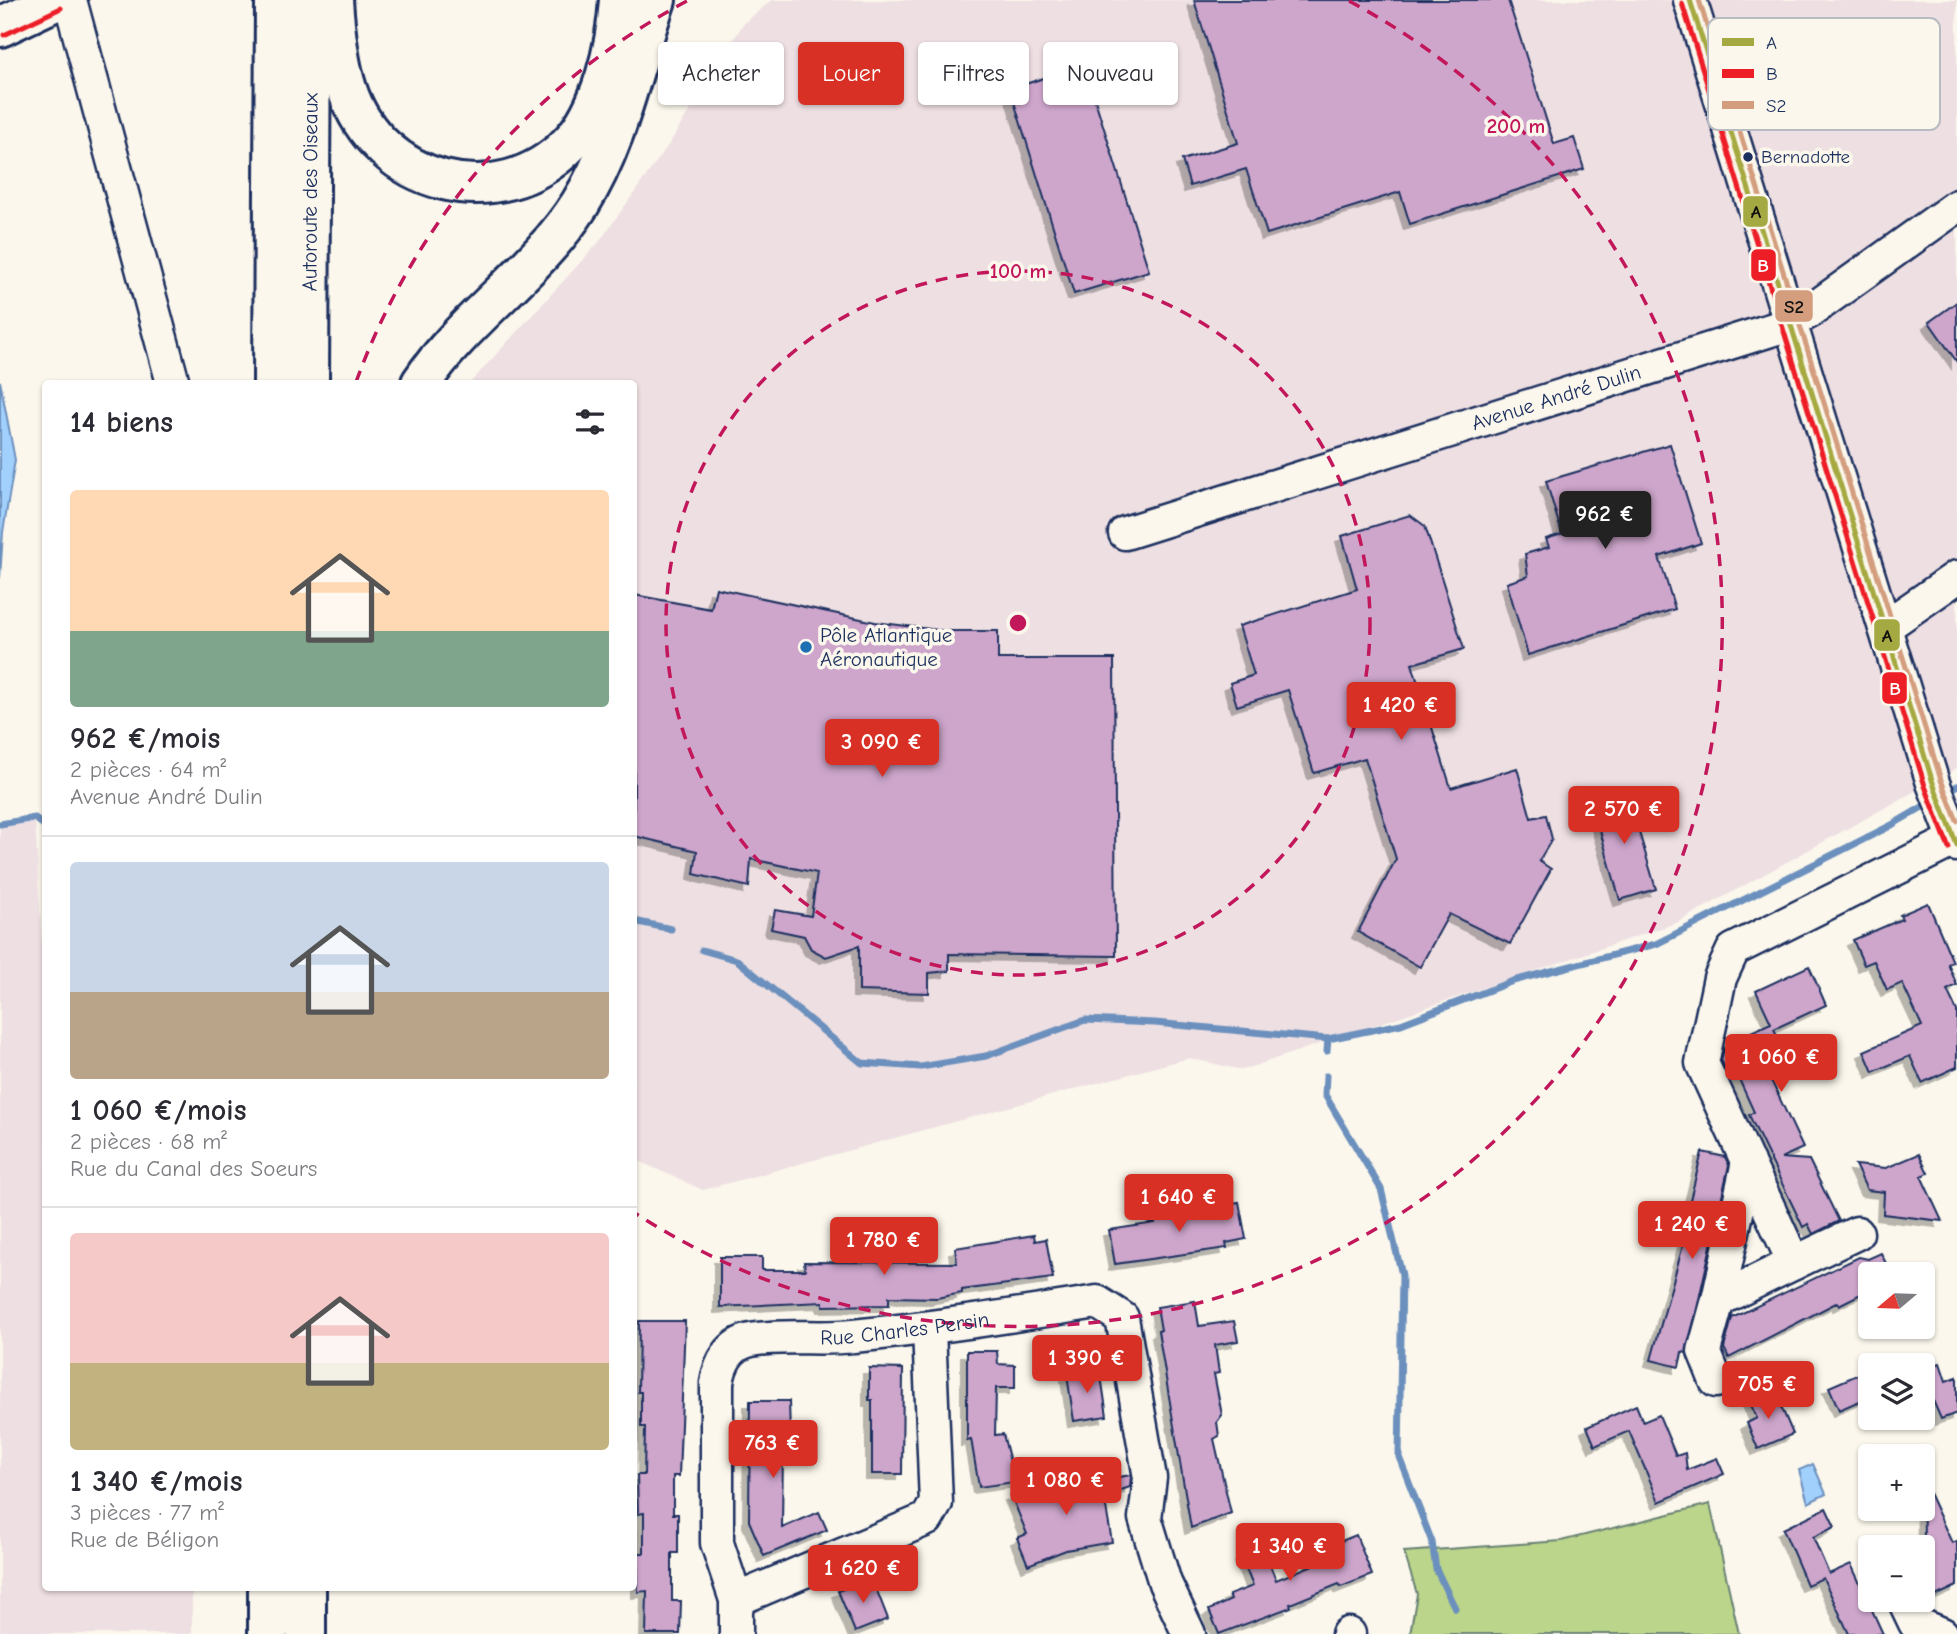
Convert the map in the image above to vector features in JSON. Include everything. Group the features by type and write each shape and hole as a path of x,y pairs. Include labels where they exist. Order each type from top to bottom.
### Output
{"main road":[{"path":"0,4 10,0"},
{"path":"0,27 57,0"},
{"path":"267,0 274,114"},
{"name":"Autoroute des Oiseaux","path":"273,380 275,0"},
{"name":"Autoroute des Oiseaux","path":"309,380 311,0"},
{"path":"333,0 348,90 378,142 393,156 425,176 467,186 488,185 532,171 552,160 570,143 592,107 604,75 619,0"},
{"path":"424,380 549,243 579,206 599,170 615,130 656,0"},
{"path":"268,1591 268,1634"},
{"path":"306,1591 306,1634"}],"street":[{"path":"71,0 172,380"},
{"path":"1690,0 1708,58"},
{"path":"1730,130 1933,783 1952,834 1733,950 1720,978 1702,1063 1794,1263"},
{"name":"Avenue André Dulin","path":"1125,533 1790,322 1957,206"},
{"path":"1885,627 1957,578"},
{"path":"1716,1381 1704,1351 1748,1162"},
{"path":"1718,1300 1857,1233"},
{"name":"Rue Charles Persin","path":"736,1634 736,1600 716,1543 719,1365 735,1348 750,1340 842,1337 929,1329 1097,1302 1122,1318 1150,1478 1145,1518 1165,1583 1189,1634"},
{"path":"736,1600 927,1520 936,1503 929,1329"},
{"path":"1910,1612 1915,1623 1942,1634"}],"shaded area":[{"path":"772,0 1957,0 1957,768 1676,923 1242,1070 1189,1058 703,1190 637,1160 637,380 473,380 599,242 669,144 693,105 784,105 784,42 732,42 743,24"},
{"path":"35,818 42,947 42,1591 192,1591 192,1634 0,1634 0,824"}],"green space":[{"path":"1710,1504 1739,1634 1410,1634 1417,1594 1404,1552 1561,1541"}],"water":[{"path":"0,381 15,460 3,532 0,578"},
{"path":"1813,1464 1826,1494 1808,1503 1799,1470"}],"building":[{"path":"1194,0 1508,0 1554,144 1574,138 1584,169 1410,224 1400,192 1267,234 1246,169 1190,186 1182,160 1238,143"},
{"path":"1043,78 1043,105 1097,105 1149,271 1074,294 1015,105 1029,105 1029,83"},
{"path":"1957,302 1957,362 1929,322"},
{"path":"1670,444 1701,543 1659,557 1675,609 1528,655 1507,583 1528,576 1525,554 1549,547 1546,539 1562,534 1546,481"},
{"path":"1410,515 1425,526 1464,649 1412,664 1451,788 1517,768 1531,818 1546,815 1552,839 1539,861 1551,869 1510,944 1449,914 1420,967 1358,932 1396,859 1365,758 1314,773 1288,690 1237,706 1230,683 1254,675 1239,626 1357,589 1342,536"},
{"path":"716,588 875,622 946,631 998,631 998,659 1114,659 1116,956 949,954 949,971 929,973 929,993 859,991 859,946 826,957 811,949 804,936 771,929 775,910 811,916 817,873 751,859 749,887 694,874 697,851 637,837 637,596 711,609"},
{"path":"1627,792 1656,889 1620,900 1592,803"},
{"path":"1928,903 1953,962 1948,964 1957,985 1947,990 1957,1011 1957,1067 1922,1083 1910,1056 1873,1072 1864,1051 1922,1026 1902,983 1887,990 1874,961 1864,965 1853,940 1902,919 1900,915"},
{"path":"1809,966 1826,1005 1774,1029 1786,1054 1764,1065 1803,1148 1781,1158 1809,1160 1839,1221 1813,1234 1808,1224 1803,1227 1759,1136 1749,1115 1754,1112 1738,1077 1731,1080 1721,1060 1724,1050 1731,1046 1729,1042 1771,1023 1756,991"},
{"path":"1702,1152 1725,1157 1729,1165 1687,1353 1682,1352 1679,1367 1651,1360 1692,1213 1687,1212"},
{"path":"1919,1154 1928,1173 1921,1176 1942,1221 1883,1214 1884,1192 1867,1190 1855,1165 1886,1168"},
{"path":"1239,1202 1246,1239 1226,1243 1227,1248 1115,1264 1109,1230 1155,1223 1153,1216"},
{"path":"1034,1235 1035,1241 1046,1239 1053,1278 962,1290 962,1293 937,1298 889,1297 889,1305 823,1306 823,1302 720,1307 720,1257 762,1257 762,1270 805,1270 804,1262 957,1263 955,1248"},
{"path":"1881,1253 1885,1262 1858,1262 1858,1296 1839,1305 1838,1302 1729,1358 1724,1348 1732,1318 1859,1257 1868,1259"},
{"path":"1195,1301 1199,1326 1234,1321 1238,1341 1215,1345 1219,1373 1214,1374 1222,1415 1217,1422 1219,1436 1214,1439 1231,1513 1191,1528 1158,1331 1161,1330 1157,1307"},
{"path":"639,1321 685,1321 679,1476 673,1476 673,1514 678,1514 678,1553 672,1553 672,1601 681,1601 680,1634 646,1634 647,1591 638,1592 637,1553 644,1553 644,1513 638,1514 637,1475 644,1475 645,1427 641,1427 641,1392 638,1392"},
{"path":"967,1351 997,1351 998,1364 1015,1365 1015,1388 996,1388 995,1435 1003,1434 1015,1482 979,1487 971,1439 967,1440"},
{"path":"1940,1363 1946,1381 1957,1377 1957,1413 1941,1419 1935,1405 1935,1365"},
{"path":"869,1368 903,1369 902,1474 872,1474"},
{"path":"1100,1369 1107,1416 1074,1421 1067,1375"},
{"path":"1858,1375 1858,1402 1839,1410 1829,1387"},
{"path":"1774,1390 1793,1434 1758,1449 1747,1423 1757,1418 1749,1401"},
{"path":"750,1401 789,1401 790,1433 785,1434 783,1451 782,1528 819,1512 827,1530 764,1556 749,1521"},
{"path":"1636,1405 1643,1422 1659,1415 1676,1456 1685,1453 1687,1470 1717,1458 1724,1474 1659,1502 1629,1431 1595,1446 1587,1427"},
{"path":"1131,1475 1130,1487 1104,1496 1112,1542 1066,1550 1028,1565 1017,1538 1027,1534 1011,1495"},
{"path":"1935,1506 1952,1543 1957,1541 1957,1586 1935,1596 1935,1535 1924,1535 1924,1521 1935,1521"},
{"path":"1826,1508 1835,1527 1813,1537 1829,1574 1851,1564 1858,1579 1858,1612 1873,1612 1883,1634 1849,1634 1823,1578 1807,1585 1783,1529"},
{"path":"1356,1535 1372,1575 1341,1587 1339,1584 1290,1604 1291,1607 1219,1634 1209,1610 1231,1600 1229,1595 1253,1586 1241,1557 1263,1548 1276,1580 1313,1565 1309,1554"},
{"path":"872,1578 888,1619 855,1632 838,1591"}],"waterway":[{"path":"1944,794 1957,786"},
{"path":"1327,1051 1328,1039 1401,1024 1513,981 1656,944 1890,826 1931,802"},
{"path":"0,824 35,818 42,824"},
{"path":"637,922 671,929"},
{"path":"702,950 737,960 862,1063 921,1067 986,1056 1085,1020 1155,1023 1328,1039"},
{"path":"1326,1076 1325,1095 1381,1189 1402,1275 1399,1457 1432,1542 1436,1569 1455,1608"}],"transit line":[{"name":"A","path":"1690,0 1708,58"},
{"name":"S2","path":"1699,0 1708,29"},
{"name":"B","path":"1682,3 1708,87"},
{"name":"B","path":"4,35 61,8"},
{"name":"B","path":"1721,130 1925,786 1949,848"},
{"name":"A","path":"1730,130 1933,783 1957,845"},
{"name":"S2","path":"1739,130 1941,780 1957,821"}],"place":[{"name":"Bernadotte","path":"1748,157"},
{"name":"Pôle Atlantique Aéronautique","path":"806,647"}]}
